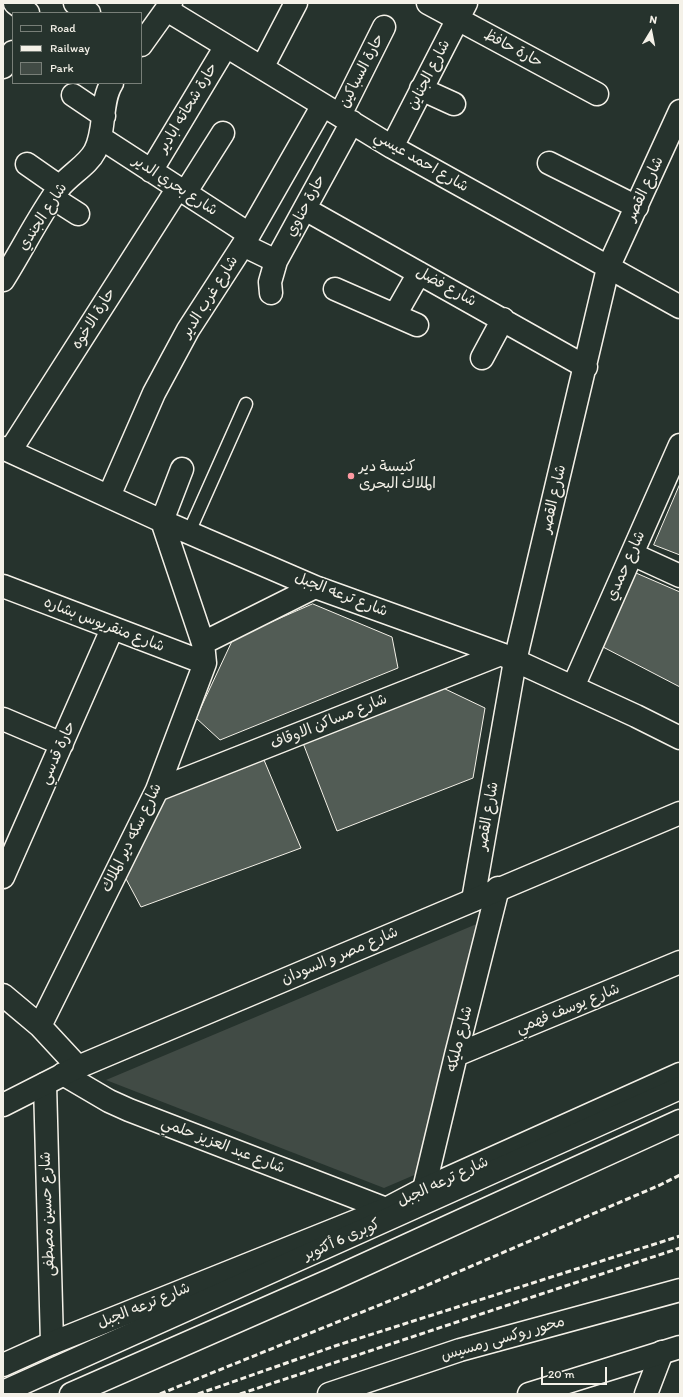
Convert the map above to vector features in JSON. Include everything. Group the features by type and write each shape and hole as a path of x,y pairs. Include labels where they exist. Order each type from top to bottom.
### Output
{"main road":[{"path":"15,3 27,12"},
{"path":"75,3 88,12"},
{"path":"262,68 296,3"},
{"name":"حارة حافظ","path":"428,3 462,11 597,94"},
{"path":"142,45 169,6"},
{"name":"شارع احمد عيسي","path":"169,6 226,46 392,147 608,268 680,306"},
{"name":"شارع الجناين","path":"392,147 462,11"},
{"name":"حارة السباكين","path":"338,114 384,27"},
{"name":"حارة شحاته ابادير","path":"151,171 226,46"},
{"path":"3,67 12,54"},
{"name":"شارع الجندي","path":"3,280 56,193 76,170 88,162 95,152 101,138 110,84"},
{"path":"422,89 454,104"},
{"path":"73,95 104,116"},
{"name":"شارع القصر","path":"473,900 508,658 586,367 608,268 680,111"},
{"name":"حارة حناوي","path":"271,293 270,282 276,262 305,209 338,114"},
{"name":"شارع غرب الدير","path":"109,496 154,393 188,330 246,239 338,114"},
{"name":"حارة الاخوه","path":"7,449 181,190 223,133"},
{"name":"شارع بحري الدير","path":"101,138 181,190 276,262"},
{"path":"550,163 637,207"},
{"path":"27,164 78,214"},
{"name":"شارع فضل","path":"305,209 586,367"},
{"path":"396,316 419,273"},
{"path":"335,289 417,325"},
{"path":"482,358 503,319"},
{"name":"شارع حمدي","path":"573,687 680,445"},
{"name":"شارع ترعه الجبل","path":"7,449 162,521 315,587 508,658 680,738"},
{"path":"182,469 162,521 204,653 315,587"},
{"path":"632,554 680,576"},
{"name":"شارع منقريوس بشاره","path":"3,586 112,629 204,653"},
{"name":"حارة قدسي","path":"3,876 112,629"},
{"name":"شارع سكه دير الملاك","path":"40,1026 157,790 204,653"},
{"name":"شارع مساكن الاوقاف","path":"157,790 508,658"},
{"path":"3,719 62,744"},
{"name":"شارع مصر و السودان","path":"3,1105 71,1070 473,900 498,888 680,813"},
{"name":"شارع مليكه","path":"424,1190 498,888"},
{"name":"شارع يوسف فهمي","path":"456,1055 680,962"},
{"name":"شارع عبد العزيز حلمي","path":"3,995 40,1026 71,1070 110,1101 129,1110 386,1209"},
{"name":"شارع ترعه الجبل","path":"3,1365 52,1343 386,1209 424,1190 680,1074"},
{"name":"شارع حسين مصطفى","path":"45,1084 52,1343"},
{"name":"كوبرى 6 أكتوبر","path":"3,1392 680,1088"},
{"name":"كوبرى 6 أكتوبر","path":"71,1394 318,1286 680,1121"},
{"name":"محور روكسى رمسيس","path":"329,1394 460,1350 680,1290"},
{"path":"529,1394 671,1350"},
{"path":"646,1394 671,1350"}],"lane":[{"path":"189,532 246,404"}],"green space":[{"path":"479,923 419,1173 384,1188 106,1080"}],"building":[{"path":"680,484 680,555 654,545"},
{"path":"636,573 680,592 680,687 603,647"},
{"path":"313,604 392,637 398,668 220,740 196,718 233,639"},
{"path":"441,687 485,708 473,778 337,831 303,743"},
{"path":"264,760 301,848 141,907 125,877 160,800"}],"railway":[{"path":"160,1394 409,1293 680,1175"},
{"path":"198,1394 335,1346 680,1236"},
{"path":"240,1394 680,1248"}],"place":[{"name":"كنيسة دير الملاك البحرى","path":"351,476"}]}
